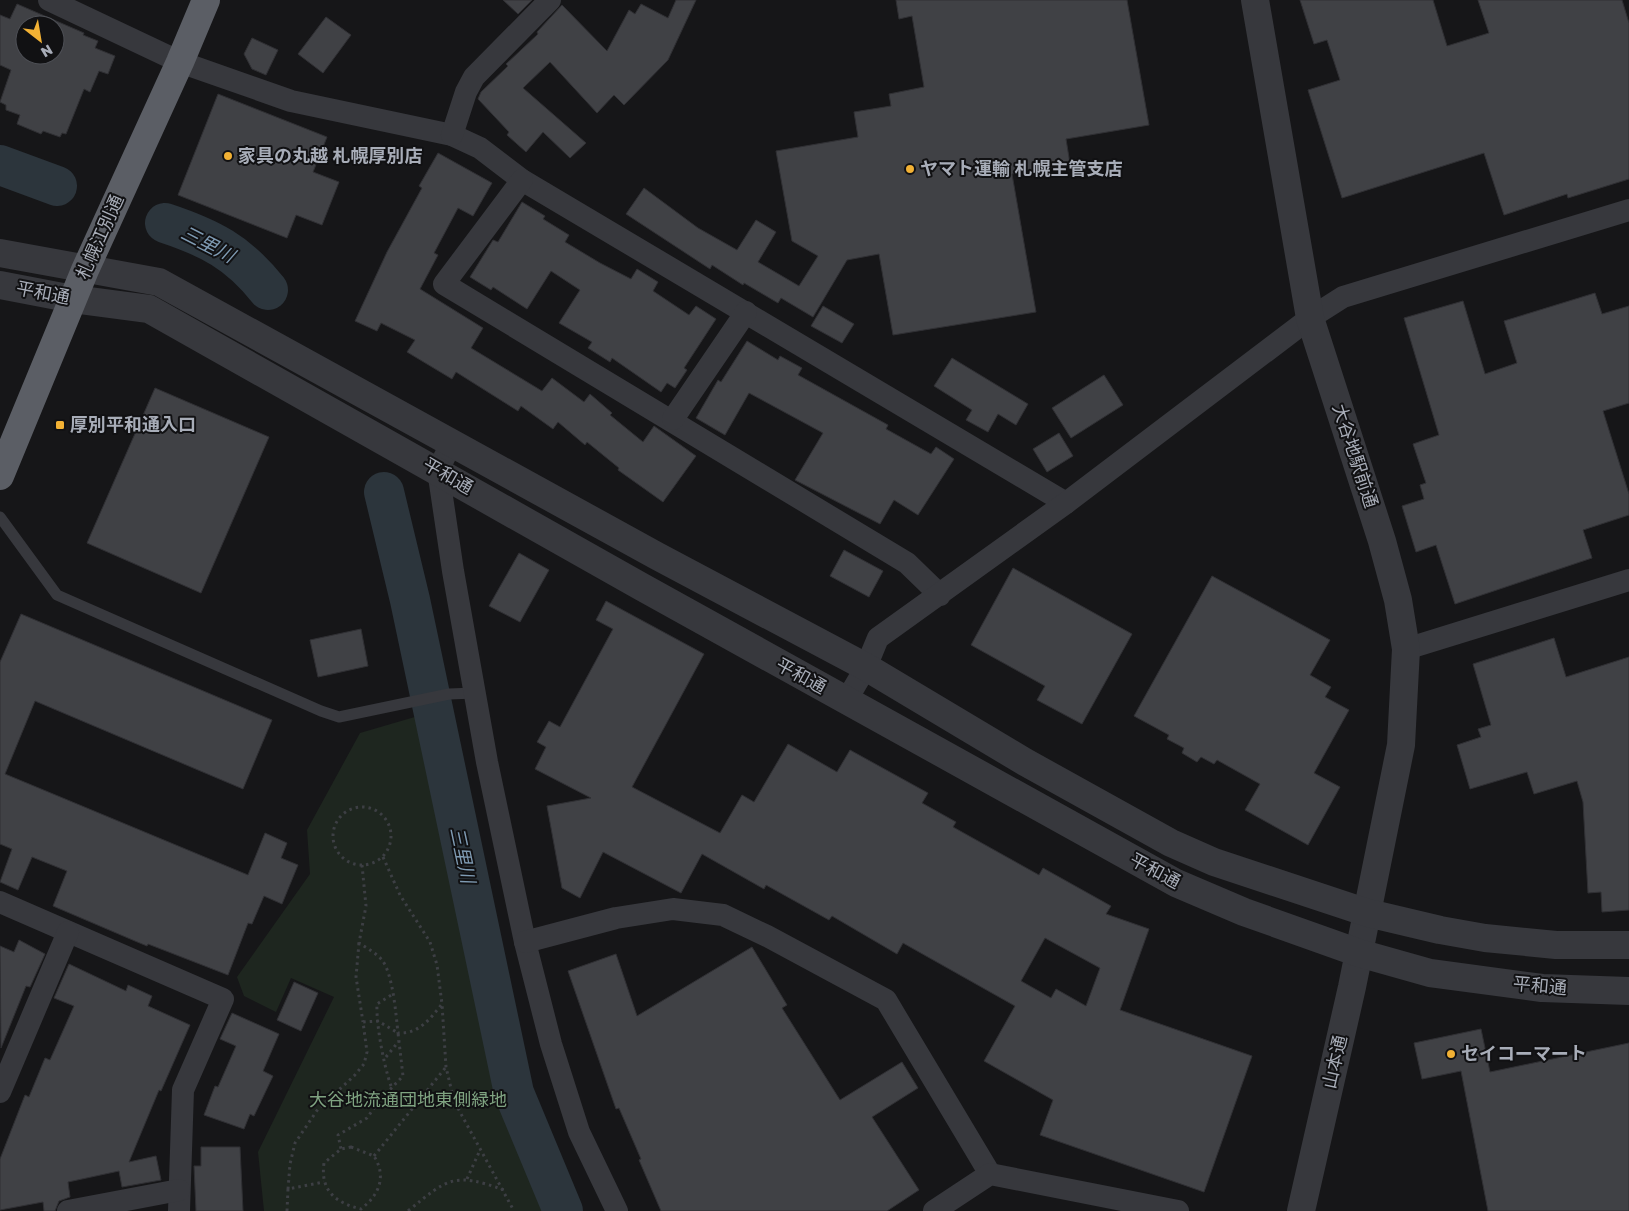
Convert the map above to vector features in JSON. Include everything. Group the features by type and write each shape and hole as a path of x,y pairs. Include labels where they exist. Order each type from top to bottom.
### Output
{"highway":[{"name":"札幌江別通","path":"0,476 72,299 180,62 206,0"}],"street":[{"path":"48,0 180,62 291,101 452,135 480,148 522,180 1066,504"},
{"path":"452,135 466,92 474,77 550,0"},
{"name":"大谷地駅前通","path":"1255,0 1310,318 1382,541 1398,600 1406,649 1401,745 1368,913"},
{"path":"522,180 444,284 907,562 940,595"},
{"path":"846,701 866,667 878,638 1066,504 1310,318 1343,297 1629,210"},
{"name":"平和通","path":"0,252 85,270 159,282 657,556 866,667 1025,762 1171,843 1214,862 1368,913 1485,938 1556,945 1629,944"},
{"name":"平和通","path":"0,285 72,299 148,308 846,701 1176,883 1244,912 1359,953 1430,973 1542,988 1629,991"},
{"path":"673,420 746,312"},
{"path":"452,442 438,470 452,571 474,693 524,942 551,1044 580,1132 617,1211"},
{"path":"1406,649 1629,580"},
{"path":"0,902 223,999 182,1090 179,1201 68,1211"},
{"path":"524,942 616,918 673,909 723,915 767,936 886,1000 990,1174"},
{"name":"山本通","path":"1301,1211 1368,913"},
{"path":"0,1092 68,932"},
{"path":"934,1211 990,1174 1178,1211"}],"lane":[{"path":"0,517 57,595 339,717 449,694 474,693"}],"path":[{"path":"368,807 384,816 391,832 388,849 383,857 370,864 362,865 345,860 334,846 333,829 337,820 350,809 368,807"},
{"path":"383,857 400,895 430,942 437,965 442,1004 446,1067 454,1101 514,1211"},
{"path":"287,1211 290,1164 296,1143 318,1110 364,1064 368,1052 356,977 366,906 362,865"},
{"path":"341,1149 338,1134 367,1118 391,1086 403,1076 393,994 386,966 377,955 360,943"},
{"path":"391,1086 385,1068 377,1004 393,994"},
{"path":"363,1022 378,1021 398,1034 408,1034 423,1026 442,1004"},
{"path":"385,1058 399,1041"},
{"path":"374,1156 446,1067"},
{"path":"361,1209 378,1193 382,1175 379,1164 374,1156 358,1148 341,1149 324,1163 324,1182 332,1197 365,1211"},
{"path":"468,1179 480,1149"},
{"path":"408,1211 454,1180 468,1179 504,1190"},
{"path":"288,1189 324,1182"}],"green space":[{"name":"大谷地流通団地東側緑地","path":"425,714 546,1194 554,1211 264,1211 258,1152 334,997 291,978 276,1012 244,996 237,977 310,874 307,830 360,733"}],"building":[{"path":"503,0 532,0 518,14"},
{"path":"676,0 696,0 668,60 624,105 614,95 597,113 550,62 523,88 586,143 570,158 543,132 526,152 507,135 509,132 478,99 481,92 508,66 506,64 538,34 537,32 562,5 607,51 629,10 635,14 641,4 668,18"},
{"name":"ヤマト運輸 札幌主管支店","path":"896,0 1127,0 1149,125 1066,139 1070,164 1012,174 1036,312 893,335 879,254 847,260 813,317 781,298 778,303 744,283 743,285 712,265 710,269 626,214 644,188 698,228 737,250 756,220 776,232 758,262 799,286 818,256 792,241 776,151 858,137 854,112 891,106 889,94 924,87 912,16 899,19"},
{"path":"1300,0 1433,0 1447,46 1489,33 1478,0 1622,0 1629,23 1629,179 1568,198 1567,194 1504,215 1484,153 1342,198 1308,90 1340,80 1327,40 1314,44"},
{"path":"17,4 42,15 15,15 15,65 65,65 65,25 98,41 95,48 115,56 108,74 99,71 90,92 84,89 66,134 62,133 60,137 43,131 41,134 17,124 20,115 6,110 6,105 0,102 11,70 0,65 0,15 10,19"},
{"path":"326,17 351,35 323,73 298,54"},
{"path":"252,38 278,50 266,75 252,69 244,54"},
{"path":"218,94 327,137 313,172 339,182 322,225 296,215 287,238 178,195"},
{"path":"438,153 492,183 473,216 458,208 434,253 438,255 420,289 483,328 471,348 542,391 552,378 584,402 590,394 612,413 610,415 643,442 654,426 696,456 663,502 618,470 619,468 587,442 585,445 558,422 553,429 521,406 518,411 456,372 452,379 407,352 415,340 381,323 377,331 355,321 387,252 422,188 419,186"},
{"path":"522,202 545,216 543,219 569,235 565,242 631,279 637,269 658,282 653,291 689,315 696,306 716,319 684,368 687,370 675,388 667,383 661,392 612,358 610,362 588,348 592,342 559,323 580,290 551,271 527,309 493,287 491,290 470,277 493,240 498,242"},
{"path":"1595,293 1602,314 1629,306 1629,403 1603,411 1629,494 1629,515 1583,530 1592,558 1455,604 1436,545 1416,552 1402,506 1424,499 1420,485 1426,483 1413,444 1439,435 1404,318 1463,301 1485,374 1517,363 1504,321"},
{"path":"823,306 854,324 842,343 811,326"},
{"path":"747,341 778,360 780,356 802,368 798,375 888,425 886,429 931,454 936,447 954,459 918,515 894,500 880,524 795,480 823,433 749,393 725,435 696,418 718,380 721,382"},
{"path":"952,358 1028,404 1016,425 998,414 988,432 966,420 972,410 934,386"},
{"path":"1104,375 1123,405 1071,438 1052,408"},
{"path":"155,388 269,437 201,593 87,543"},
{"path":"1059,433 1073,456 1047,472 1033,449"},
{"path":"844,550 883,571 869,597 830,576"},
{"path":"519,553 549,570 520,622 489,606"},
{"path":"1013,568 1132,634 1082,724 1037,700 1045,686 971,645"},
{"path":"1212,576 1330,640 1310,675 1331,687 1325,697 1349,710 1314,773 1340,787 1308,845 1245,810 1260,784 1217,760 1214,764 1201,757 1197,762 1182,753 1184,748 1167,739 1169,735 1134,716"},
{"path":"606,601 704,654 632,787 720,833 742,795 754,802 788,744 837,772 850,750 928,793 922,803 956,822 953,827 1039,875 1043,868 1111,906 1106,914 1149,929 1120,1010 1252,1056 1204,1192 1040,1135 1053,1100 984,1061 1015,1006 903,943 897,954 832,916 829,920 766,885 764,889 702,854 681,893 603,852 580,898 562,888 547,806 591,798 535,769 546,747 537,742 549,721 560,727 613,629 596,620","holes":["1045,938 1100,968 1086,1006 1056,989 1051,998 1021,981"]},
{"path":"21,614 272,720 243,789 35,701 5,774 248,875 265,833 287,843 281,858 298,865 282,904 264,896 252,924 248,923 228,975 148,944 147,946 53,906 67,871 32,857 18,890 0,882 12,849 0,844 0,662"},
{"path":"361,629 368,666 318,677 310,640"},
{"path":"1554,638 1566,677 1629,657 1629,910 1602,912 1601,892 1588,893 1583,802 1577,781 1534,794 1527,772 1470,789 1457,745 1481,737 1478,729 1491,725 1473,664"},
{"path":"19,940 45,954 30,987 26,986 1,1048 0,946 14,952"},
{"path":"752,947 787,1005 782,1008 840,1100 902,1062 918,1088 872,1117 919,1190 887,1211 661,1211 619,1108 616,1109 568,971 616,954 637,1016"},
{"path":"69,964 126,991 128,985 152,996 148,1006 190,1025 161,1091 159,1090 129,1162 156,1156 161,1180 122,1187 119,1171 68,1182 70,1197 59,1201 55,1211 44,1211 43,1202 0,1210 0,1159 25,1095 29,1097 45,1058 50,1060 74,1006 54,998"},
{"path":"294,982 318,993 301,1031 277,1020"},
{"path":"232,1013 279,1034 263,1071 273,1076 254,1116 250,1114 244,1129 204,1115 215,1086 218,1087 236,1046 220,1039"},
{"path":"1481,1029 1490,1072 1629,1043 1629,1211 1488,1211 1461,1071 1422,1079 1414,1043"},
{"path":"201,1147 240,1147 243,1211 196,1211 194,1166 201,1166"}],"waterway":[{"name":"三里川","path":"0,165 57,186"},
{"name":"三里川","path":"165,223 196,234 222,248 246,266 268,290"},
{"name":"三里川","path":"384,492 410,600 514,1093 563,1211"}],"place":[{"name":"家具の丸越 札幌厚別店","path":"228,156"},
{"name":"ヤマト運輸 札幌主管支店","path":"910,169"},
{"name":"厚別平和通入口","path":"60,425"},
{"name":"セイコーマート","path":"1451,1054"}]}
